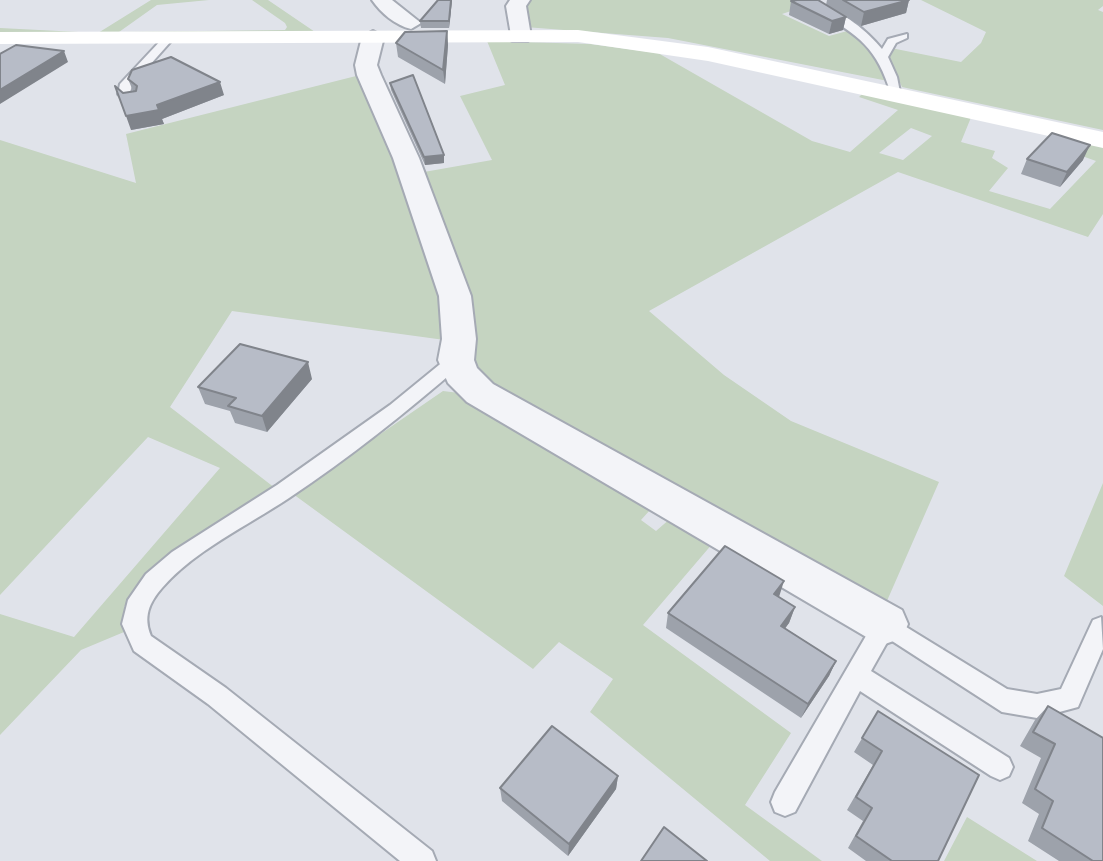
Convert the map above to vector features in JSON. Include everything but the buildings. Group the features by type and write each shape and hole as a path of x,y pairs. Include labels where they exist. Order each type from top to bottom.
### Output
{"main road":[{"path":"0,38 373,37 411,30 578,36 643,43 897,93 1103,140"}],"street":[{"path":"382,0 411,30"},
{"path":"408,0 406,8 411,30"},
{"path":"520,0 516,6 520,36"},
{"path":"373,37 366,65 369,75 406,158 455,296 459,339 457,360 461,374 480,394 886,624"}],"lane":[{"path":"815,6 856,29 884,55"},
{"path":"897,93 884,55 885,48 903,36"},
{"path":"134,102 124,94 126,85 168,39"},
{"path":"422,861 217,696 142,643 134,624 136,607 154,581 180,558 284,491 397,410 457,360"},
{"path":"785,802 886,624 1002,700 1037,706 1069,699 1101,627"},
{"path":"856,676 1000,767"}],"green space":[{"path":"151,0 209,0 157,5 119,32 285,30 285,23 252,0 268,0 318,34 0,33 0,28 98,33"},
{"path":"525,0 793,0 806,6 782,14 829,36 851,30 868,44 888,81 668,38 525,27"},
{"path":"921,0 1103,0 1103,6 1098,10 1103,12 1103,130 902,87 889,59 891,48 961,62 981,43 986,32"},
{"path":"487,41 590,44 658,53 812,141 850,152 898,110 859,97 864,92 972,115 961,142 995,151 992,158 1008,168 989,191 1050,209 1096,161 1057,147 1063,136 1103,146 1103,214 1088,237 898,172 649,311 724,375 791,421 939,482 883,610 599,451 475,373 424,172 492,160 460,96 505,85","holes":["911,128 932,136 903,160 879,153"]},
{"path":"360,75 399,159 452,341 232,311 170,407 275,488 146,576 124,607 124,632 81,650 0,735 0,614 74,637 220,468 148,437 0,595 0,140 136,183 126,134"},
{"path":"443,391 459,393 660,499 641,520 656,531 679,511 719,536 643,625 791,733 745,805 822,861 770,861 590,712 613,679 559,642 533,669 293,494"},
{"path":"1103,483 1103,606 1064,576"},
{"path":"967,817 1037,861 944,861"}]}
